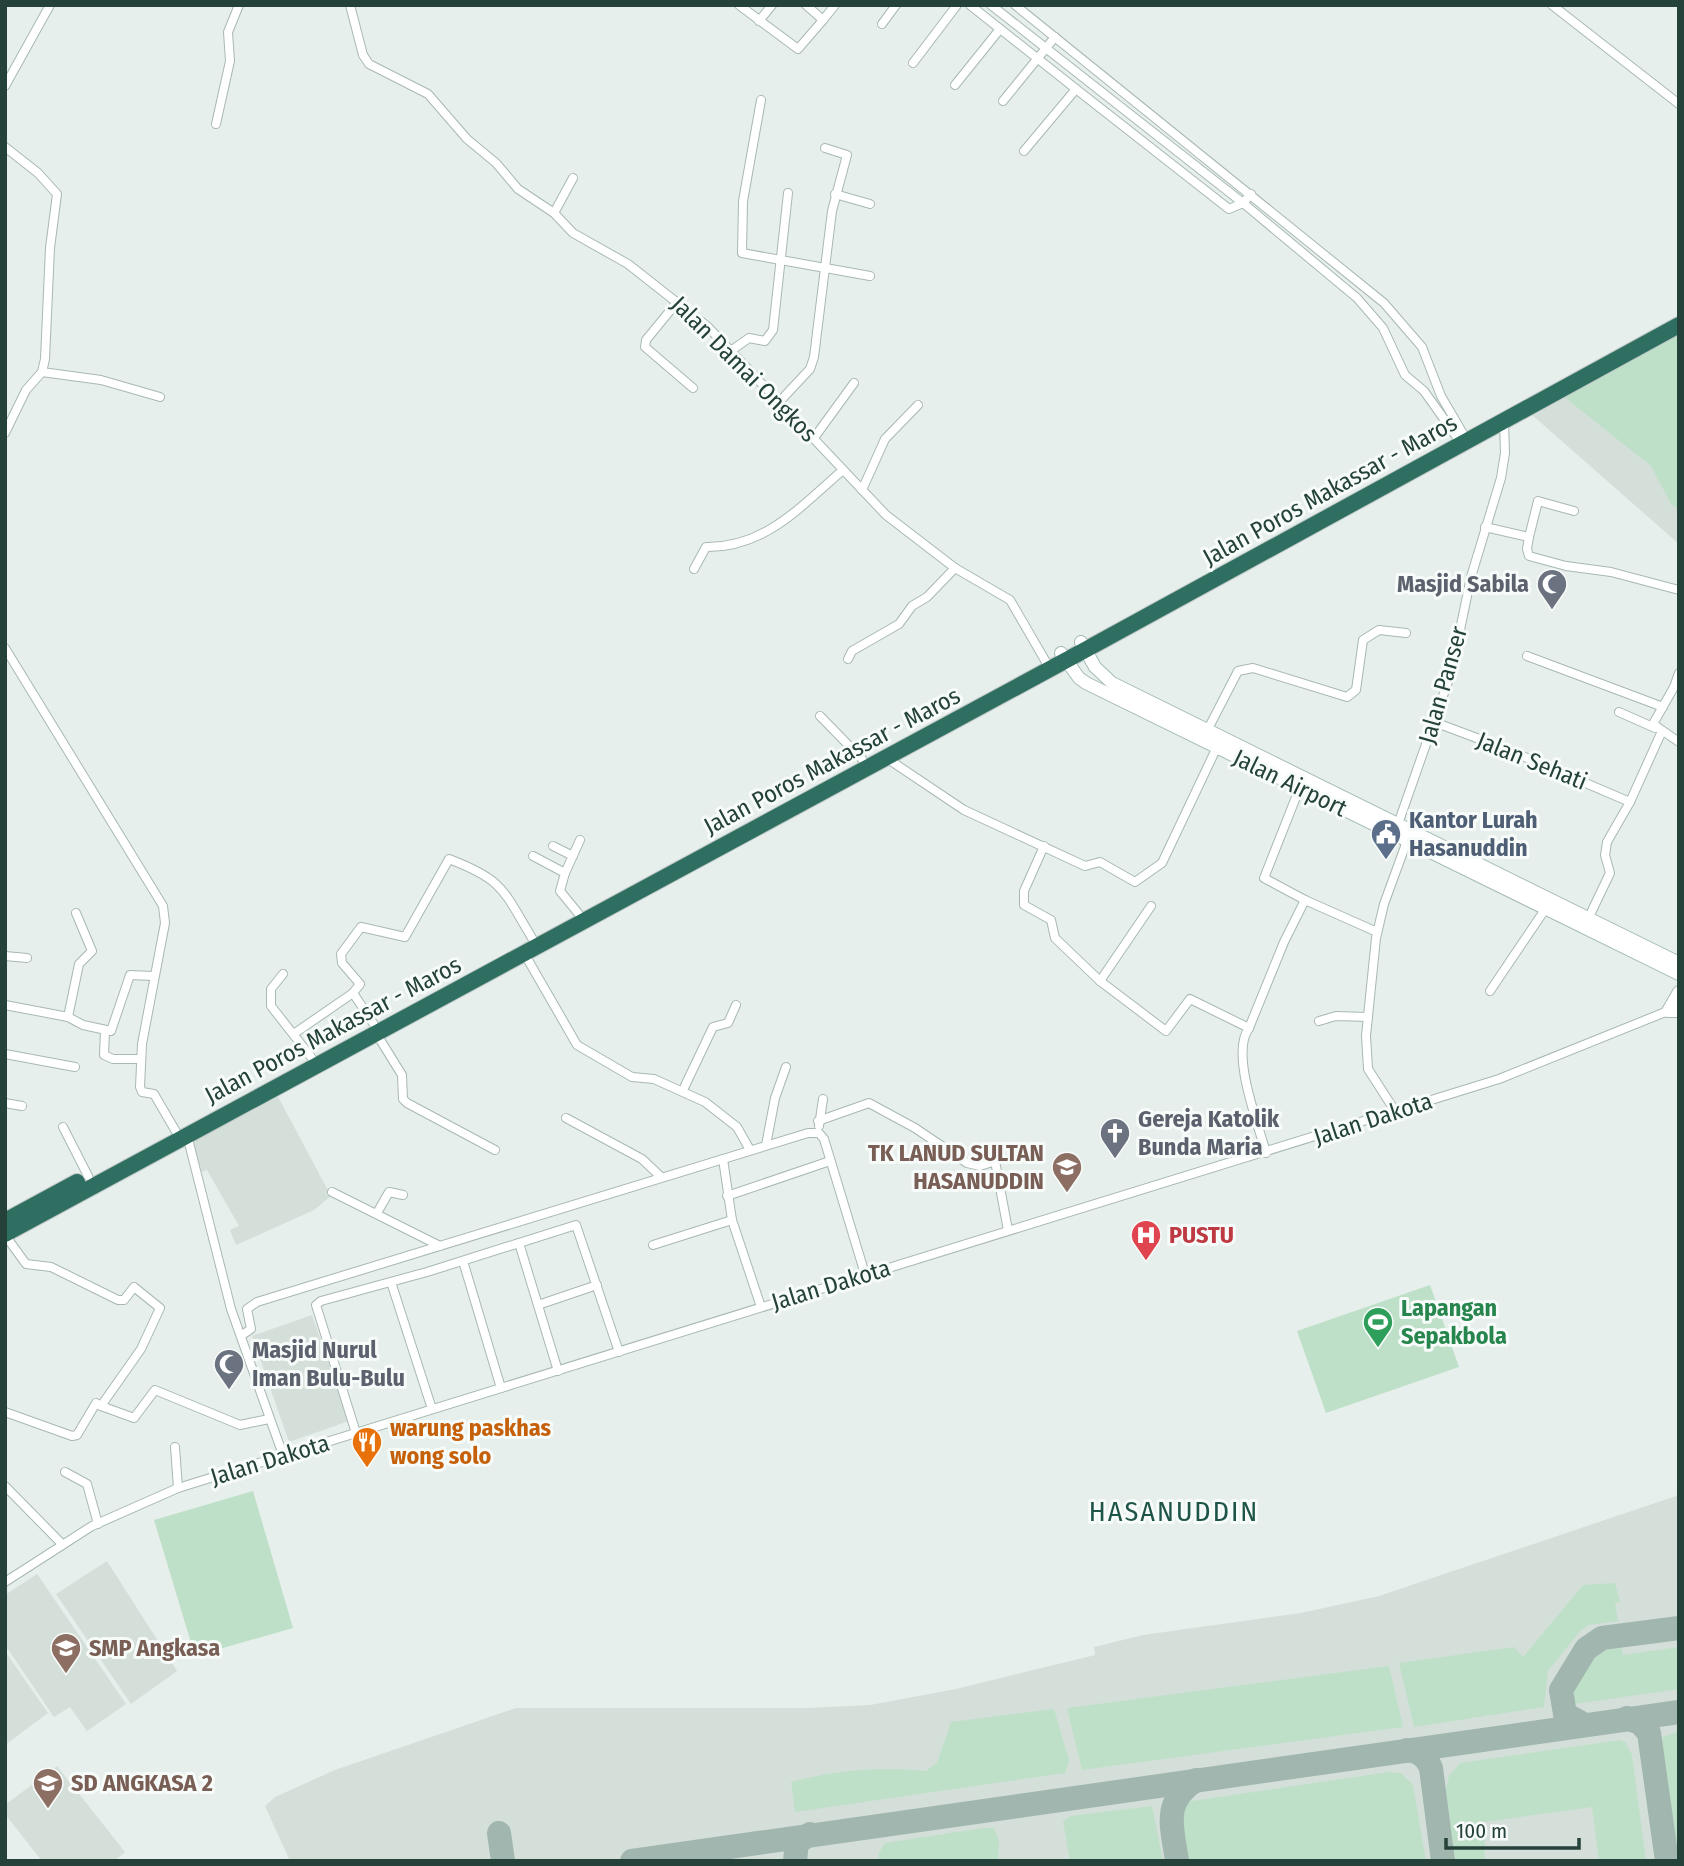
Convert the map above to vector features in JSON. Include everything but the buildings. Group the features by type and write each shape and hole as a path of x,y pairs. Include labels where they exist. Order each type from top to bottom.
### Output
{"highway":[{"name":"Jalan Poros Makassar - Maros","path":"5,1221 181,1132 374,1028 531,938 555,931 885,757 1459,434 1679,314"},
{"name":"Jalan Poros Makassar - Maros","path":"1083,646 1679,325"},
{"name":"Jalan Poros Makassar - Maros","path":"5,1235 311,1057 524,953 578,913 1046,662 1064,657"}],"street":[{"path":"5,86 50,5"},
{"path":"216,124 230,61 228,33 239,5"},
{"name":"Jalan Damai Ongkos","path":"350,5 363,55 369,64 428,94 467,139 496,163 518,189 554,213 573,233 628,264 678,301 732,350 862,490 911,536 954,568 1010,600 1046,662"},
{"path":"739,5 797,49 835,5"},
{"path":"759,21 772,5"},
{"path":"806,5 823,20"},
{"path":"882,24 897,5"},
{"path":"913,63 957,5"},
{"path":"970,5 1229,209 1243,203 1251,194"},
{"path":"991,5 1243,203 1373,314 1383,328 1405,375 1424,391 1459,434"},
{"path":"1015,5 1384,303 1422,347 1459,434"},
{"path":"1552,5 1679,104"},
{"path":"955,85 1000,29"},
{"path":"1003,101 1055,37"},
{"path":"1024,151 1076,89"},
{"path":"761,100 743,201 740,250 746,256 870,276"},
{"path":"1163,141 1173,130"},
{"path":"5,147 38,173 57,194 50,248 49,305 41,372 26,390 5,433"},
{"path":"780,400 811,366 835,194 847,155 825,148"},
{"path":"554,213 573,178"},
{"path":"732,350 749,338 765,341 773,330 788,193"},
{"path":"835,194 870,204"},
{"path":"678,301 646,340 645,347 693,387"},
{"path":"41,372 101,380 160,397"},
{"path":"814,438 854,383"},
{"path":"862,490 886,439 918,405"},
{"name":"Jalan Panser","path":"1398,824 1451,673 1471,577 1504,464 1504,421"},
{"path":"694,569 706,547 737,544 788,521 843,470"},
{"path":"1574,511 1539,500 1527,549 1530,556 1566,566 1637,578 1679,590"},
{"path":"1485,527 1529,537"},
{"path":"848,659 852,651 902,622 912,606 927,597 954,568"},
{"path":"1208,729 1238,671 1253,668 1347,697 1356,690 1363,640 1370,633 1379,630 1406,633"},
{"name":"Jalan Airport","path":"1083,646 1102,674 1142,703 1217,747 1377,820 1398,824 1532,894 1546,908 1679,974"},
{"path":"5,648 163,906 165,923 153,976 140,1059 140,1090 154,1094 181,1132 231,1310 283,1455"},
{"path":"1527,656 1566,668 1663,707"},
{"name":"Jalan Airport","path":"1064,657 1086,682 1208,729 1377,820 1407,841 1589,917 1679,963"},
{"path":"1589,917 1610,873 1605,848 1630,802 1658,729 1654,721 1677,689 1679,673"},
{"path":"1619,712 1658,729 1679,742"},
{"path":"820,716 862,759"},
{"name":"Jalan Sehati","path":"1434,722 1506,749 1630,802"},
{"path":"885,757 964,810 1085,866 1100,862 1125,879 1135,882 1162,863 1217,747"},
{"path":"1300,787 1264,878 1377,933"},
{"path":"578,913 560,891 580,840"},
{"path":"1395,1111 1368,1069 1368,1017 1377,933 1407,841"},
{"path":"553,846 573,856"},
{"path":"1044,846 1024,891 1024,905 1051,920 1055,938 1100,981 1166,1031 1190,999 1229,1015 1250,1028"},
{"path":"533,856 565,873"},
{"path":"295,1033 353,993 360,984 340,959 361,927 405,937 449,859 481,872 504,889 531,938"},
{"path":"1266,1153 1242,1058 1243,1037 1250,1028 1284,942 1305,900"},
{"path":"1100,981 1151,906"},
{"path":"1490,991 1546,908"},
{"path":"68,1017 79,964 92,951 76,913"},
{"path":"524,953 550,996 571,1040 632,1077 654,1079 683,1090 737,1127 750,1150"},
{"path":"5,956 27,958"},
{"path":"283,974 271,989 269,998 273,1011 295,1033 311,1057"},
{"path":"5,1005 68,1017 111,1031 130,975 153,976"},
{"path":"1673,1011 1679,992"},
{"path":"353,993 402,1075 403,1099 495,1150"},
{"path":"683,1090 713,1027 728,1023 736,1005"},
{"name":"Jalan Dakota","path":"5,1582 98,1524 178,1488 1499,1079 1673,1011"},
{"path":"1319,1021 1336,1016 1368,1017"},
{"path":"105,1031 104,1055 113,1059 140,1059"},
{"path":"5,1054 75,1066"},
{"path":"766,1145 775,1098 786,1067"},
{"path":"823,1099 818,1121 819,1133 865,1274"},
{"path":"5,1103 22,1106"},
{"path":"818,1121 869,1103 915,1128 967,1163 980,1166 995,1161 1008,1230"},
{"path":"566,1118 642,1159 660,1176"},
{"path":"63,1128 88,1177"},
{"path":"242,1335 251,1329 247,1309 257,1302 660,1176 766,1145 819,1133"},
{"path":"723,1159 732,1220 761,1307"},
{"path":"727,1196 830,1161"},
{"path":"332,1192 440,1246"},
{"path":"377,1213 389,1192 403,1195"},
{"path":"653,1245 732,1220"},
{"path":"356,1433 316,1305 321,1301 578,1225 619,1352"},
{"path":"5,1235 26,1264 51,1267 118,1300 124,1300 134,1287 159,1306 160,1311 141,1349 101,1406"},
{"path":"519,1243 558,1371"},
{"path":"463,1261 501,1388"},
{"path":"391,1282 432,1409"},
{"path":"538,1305 597,1285"},
{"path":"5,1412 75,1437 96,1404 134,1418 155,1390 240,1425 269,1419"},
{"path":"175,1447 178,1488"},
{"path":"65,1472 87,1484 98,1524"},
{"path":"5,1486 62,1544"}],"shaded area":[{"path":"1679,333 1679,544 1531,414"},
{"path":"276,1093 331,1196 314,1210 236,1245 230,1230 239,1226 207,1170 202,1172 192,1140"},
{"path":"312,1315 349,1421 289,1442 252,1336"},
{"path":"1679,1495 1679,1861 290,1861 265,1806 275,1797 335,1770 516,1708 808,1708 870,1705 956,1689 1095,1655 1094,1647 1143,1635 1301,1613 1379,1596"},
{"path":"107,1561 177,1671 131,1704 56,1594"},
{"name":"SMP Angkasa","path":"37,1574 126,1704 87,1731 70,1707 54,1717 5,1645 5,1595"},
{"path":"5,1651 48,1713 5,1745"},
{"name":"SD ANGKASA 2","path":"57,1766 125,1852 114,1861 42,1861 5,1814 5,1805"}],"green space":[{"path":"1679,333 1679,510 1671,504 1651,466 1563,396"},
{"name":"Lapangan Sepakbola","path":"1430,1285 1459,1367 1326,1413 1297,1331"},
{"path":"253,1491 293,1628 195,1656 154,1520"},
{"path":"1615,1583 1620,1602 1615,1603 1618,1621 1589,1625 1581,1630 1548,1671 1544,1707 1414,1727 1399,1663 1514,1647 1523,1657 1583,1585"},
{"path":"1679,1647 1679,1689 1575,1704 1571,1699 1580,1672 1593,1651 1622,1648 1623,1655"},
{"path":"1389,1666 1403,1727 1082,1770 1067,1708"},
{"path":"1054,1709 1069,1760 1065,1773 795,1812 791,1782 858,1770 926,1771 937,1763 951,1722"},
{"path":"1679,1731 1679,1859 1661,1745 1663,1737"},
{"path":"1620,1740 1626,1743 1632,1755 1646,1861 1599,1861 1592,1807 1484,1822 1485,1861 1455,1861 1446,1790 1449,1776 1460,1763"},
{"path":"1389,1772 1401,1773 1413,1785 1426,1861 1182,1861 1177,1825 1185,1802"},
{"path":"1152,1806 1163,1861 1070,1861 1063,1821 1071,1816"},
{"path":"994,1828 999,1841 998,1861 880,1861 878,1854 885,1843"}],"taxiway":[{"path":"1585,1725 1565,1714 1561,1690 1586,1649 1602,1638 1679,1628"},
{"path":"632,1861 1679,1712"},
{"path":"1627,1718 1640,1723 1649,1733 1667,1861"},
{"path":"1407,1750 1422,1755 1431,1768 1443,1861"},
{"path":"1177,1861 1172,1826 1174,1806 1185,1788 1196,1780"},
{"path":"499,1833 503,1861"},
{"path":"795,1861 797,1843 810,1834"}],"place":[{"name":"Masjid Sabila","path":"1552,611"},
{"name":"Kantor Lurah Hasanuddin","path":"1386,861"},
{"name":"Gereja Katolik Bunda Maria","path":"1115,1160"},
{"name":"TK LANUD SULTAN HASANUDDIN","path":"1067,1194"},
{"name":"PUSTU","path":"1146,1262"},
{"name":"Lapangan Sepakbola","path":"1378,1349"},
{"name":"Masjid Nurul Iman Bulu-Bulu","path":"229,1391"},
{"name":"warung paskhas wong solo","path":"367,1469"},
{"name":"SMP Angkasa","path":"66,1675"},
{"name":"SD ANGKASA 2","path":"48,1810"}],"district":[{"name":"HASANUDDIN","path":"1174,1511"}]}
